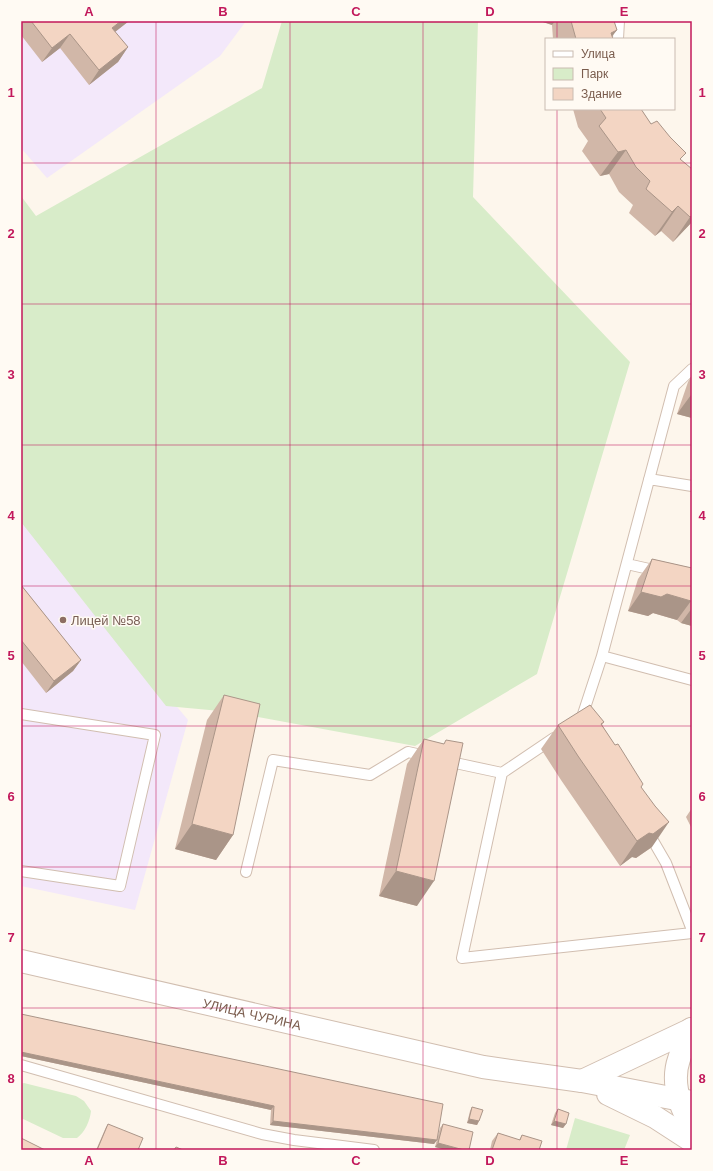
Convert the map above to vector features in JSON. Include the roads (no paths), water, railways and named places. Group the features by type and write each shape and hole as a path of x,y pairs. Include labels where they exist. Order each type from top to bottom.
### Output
{"street":[{"name":"УЛИЦА ЧУРИНА","path":"21,961 482,1067 582,1081 686,1100"},
{"path":"582,1081 692,1029"},
{"path":"692,1029 678,1060 676,1080 686,1100 692,1127"},
{"path":"582,1081 655,1117 692,1141"}],"lane":[{"path":"618,38 619,21"},
{"path":"580,724 602,656 674,386 692,369"},
{"path":"649,479 692,486"},
{"path":"627,564 670,574"},
{"path":"602,656 692,680"},
{"path":"21,714 155,735 120,886 21,871"},
{"path":"562,733 502,773 462,958 692,932 666,863 642,822"},
{"path":"246,872 273,760 370,775 408,752 502,773"},
{"path":"21,1065 262,1134 294,1140 374,1150"}],"place":[{"name":"Лицей №58","path":"63,620"}]}
